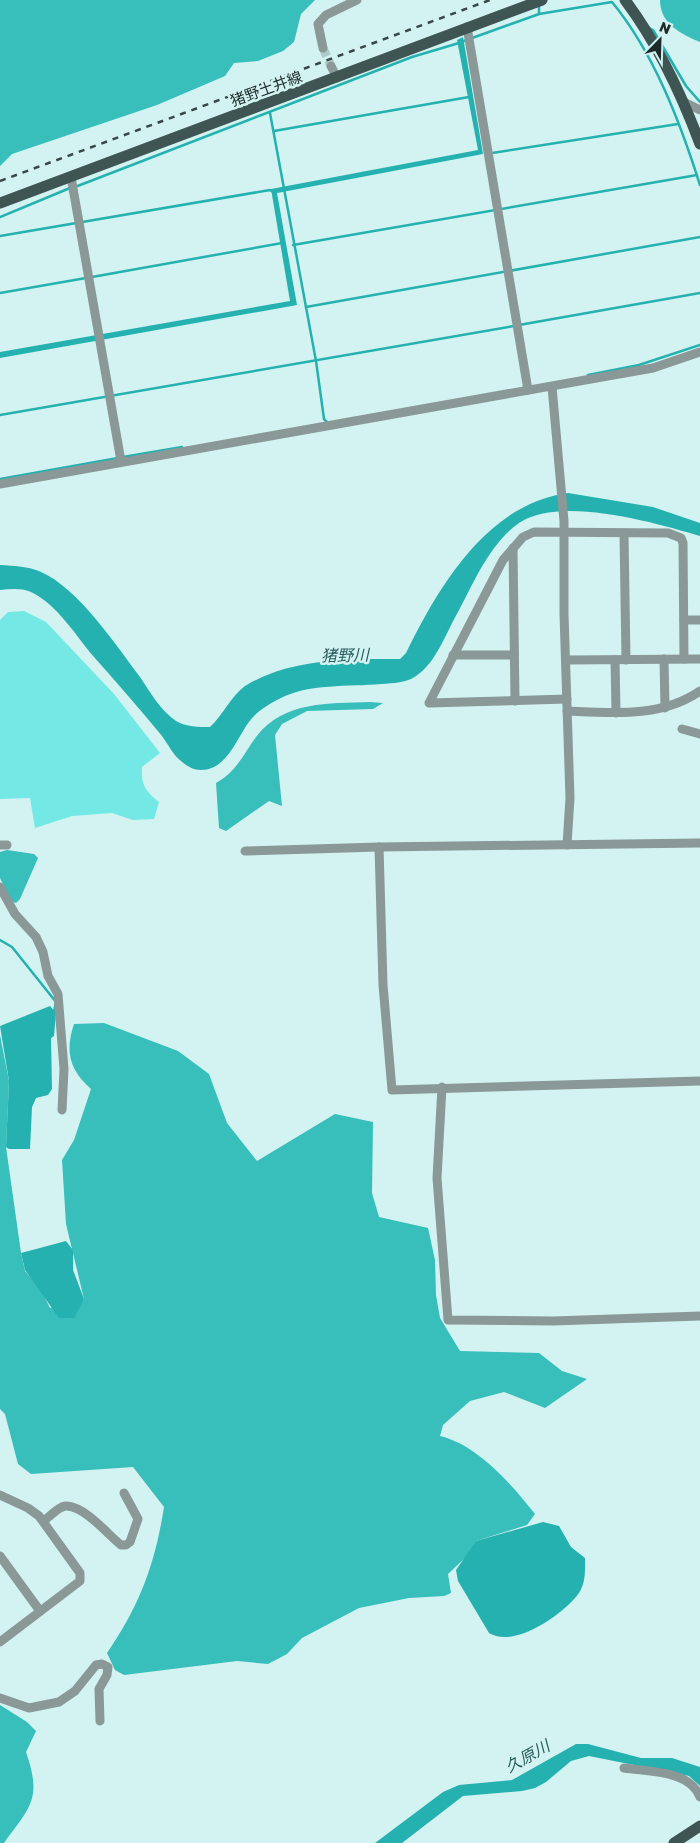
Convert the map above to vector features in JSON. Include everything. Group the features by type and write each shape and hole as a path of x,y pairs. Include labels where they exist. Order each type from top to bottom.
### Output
{"main road":[{"name":"猪野土井線","path":"0,203 542,0"},
{"path":"625,0 645,29 684,102 700,144"},
{"path":"674,1843 700,1826"}],"street":[{"path":"323,48 318,24 326,15 357,0"},
{"path":"468,27 528,390"},
{"path":"331,66 337,78"},
{"path":"684,102 700,110"},
{"path":"71,177 121,461"},
{"path":"0,484 653,368 700,352"},
{"path":"552,387 564,521 570,798 567,845"},
{"path":"567,699 429,704 503,560 523,537 534,532 668,533 680,538 683,543 684,659"},
{"path":"624,534 626,660"},
{"path":"513,548 515,701"},
{"path":"684,620 700,620"},
{"path":"453,655 514,655"},
{"path":"567,660 700,659"},
{"path":"616,660 616,713"},
{"path":"664,660 665,708"},
{"path":"567,711 616,713 665,708 686,701 700,691"},
{"path":"682,729 700,734"},
{"path":"245,851 700,842"},
{"path":"379,847 383,976 392,1090 442,1087 700,1081"},
{"path":"0,887 15,914 36,937 43,952 48,976 58,994 64,1069 62,1110"},
{"path":"442,1087 437,1178 448,1320 590,1320 700,1316"},
{"path":"44,1521 67,1506 84,1514 121,1545 126,1545 130,1542 138,1519 124,1493"},
{"path":"0,1495 28,1508 44,1521 80,1573 80,1581 0,1642"},
{"path":"0,1556 40,1611"},
{"path":"0,1698 29,1708 59,1702 75,1691 96,1665 102,1664 108,1667 107,1674 99,1689 100,1721"},
{"path":"624,1768 670,1775 692,1783 700,1797"}],"shaded area":[{"path":"0,0 315,0 301,14 294,42 283,51 258,61 234,63 225,76 157,105 12,154 0,166"},
{"path":"660,0 700,0 700,42 679,32 668,22 661,8"},
{"path":"463,37 483,154 277,193 297,305 0,358 0,352 290,301 271,189 478,150 457,40"},
{"path":"568,493 653,507 700,523 700,536 634,519 583,511 558,511 537,515 519,523 499,541 491,552 435,656 416,676 395,683 316,688 290,694 256,714 232,749 219,764 201,770 188,766 178,759 154,726 58,612 31,592 16,589 0,590 0,565 31,569 55,580 69,591 95,618 120,649 165,712 176,721 184,724 210,727 240,690 263,677 281,670 301,665 341,660 400,659 406,653 419,627 450,576 469,552 490,531 513,513 539,500"},
{"path":"24,611 46,622 114,694 160,753 142,767 142,779 145,788 159,802 154,819 133,820 112,813 72,816 35,828 30,798 0,799 0,620 8,612"},
{"path":"370,702 383,703 373,709 307,711 282,724 275,735 282,806 269,801 226,831 219,828 216,783 229,774 267,725 280,716 308,706"},
{"path":"7,850 34,854 38,858 20,899 16,903 11,901 0,878 0,852"},
{"path":"50,1006 56,1013 54,1036 51,1038 52,1089 48,1095 36,1098 32,1107 30,1149 9,1149 6,1147 9,1081 0,1026"},
{"path":"104,1023 178,1051 209,1074 227,1123 257,1161 335,1114 373,1122 372,1193 379,1217 428,1228 435,1260 436,1295 440,1318 460,1351 539,1353 562,1371 587,1379 545,1408 504,1392 470,1401 443,1425 440,1436 468,1448 481,1457 505,1479 535,1514 527,1525 476,1541 467,1556 448,1574 451,1593 444,1596 409,1598 359,1608 302,1638 287,1654 268,1664 237,1661 124,1675 115,1670 107,1653 129,1618 151,1566 164,1507 133,1467 31,1474 18,1464 5,1414 0,1409 0,1035 9,1081 6,1147 21,1253 25,1271 41,1290 50,1308 84,1299 66,1224 62,1160 74,1140 91,1089 78,1075 74,1067 71,1060 70,1043 74,1024"},
{"path":"66,1241 73,1250 73,1270 84,1299 74,1318 59,1318 25,1270 21,1253"},
{"path":"543,1522 559,1526 571,1547 585,1558 583,1585 572,1601 551,1619 538,1627 512,1636 499,1637 489,1633 458,1581 456,1570 476,1541"},
{"path":"0,1705 27,1722 36,1731 26,1752 33,1781 31,1801 21,1820 4,1843 0,1843"},
{"path":"576,1744 588,1744 641,1758 672,1758 700,1767 700,1786 689,1776 589,1756 571,1761 546,1782 535,1788 522,1791 463,1796 402,1843 375,1843 443,1792 459,1785 512,1780"}],"waterway":[{"path":"539,14 612,2 641,43 653,66 684,137 700,185"},
{"path":"461,42 539,14 539,4"},
{"path":"649,28 653,30 686,86 700,102"},
{"path":"75,187 412,57 459,43"},
{"path":"274,131 469,97"},
{"path":"270,113 316,361 324,419 327,422"},
{"path":"492,153 678,124"},
{"path":"293,245 697,175"},
{"path":"0,217 70,188"},
{"path":"0,236 270,190 273,192"},
{"path":"306,307 700,237"},
{"path":"92,277 282,243"},
{"path":"0,293 86,278"},
{"path":"519,325 700,293"},
{"path":"0,415 514,326"},
{"path":"588,375 639,365 700,345"},
{"path":"123,457 182,447"},
{"path":"0,479 118,458"},
{"path":"0,940 12,947 56,1002 54,1012"}],"tunnel":[{"path":"323,48 331,66"}],"railway":[{"path":"0,181 490,0"}],"water label":[{"name":"猪野川","path":"345,655"},
{"name":"久原川","path":"527,1756"}]}
